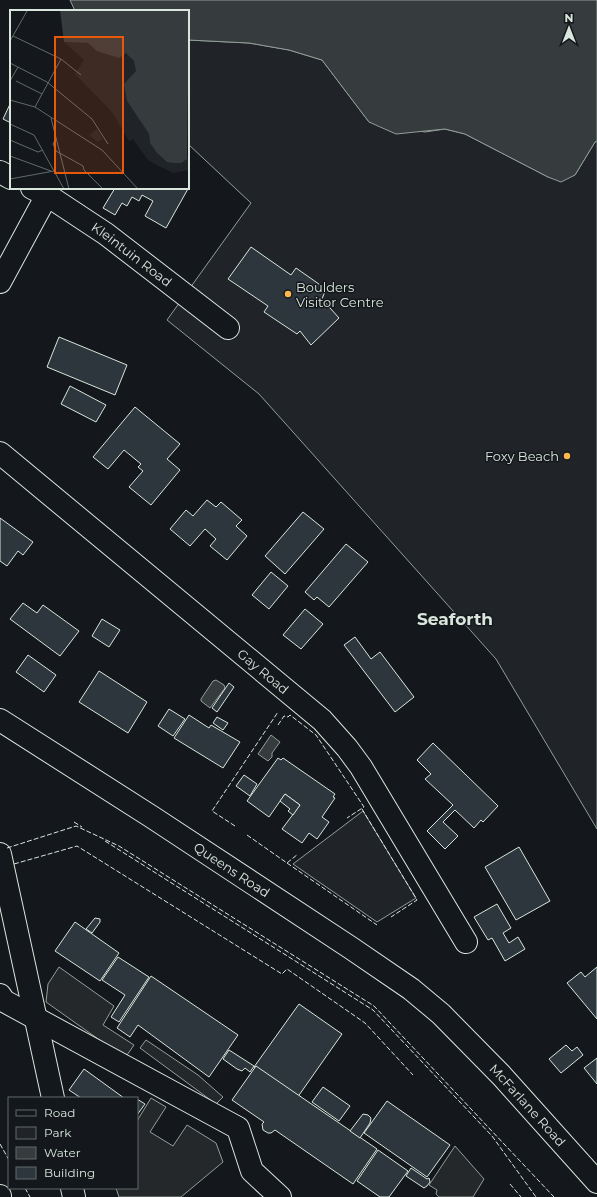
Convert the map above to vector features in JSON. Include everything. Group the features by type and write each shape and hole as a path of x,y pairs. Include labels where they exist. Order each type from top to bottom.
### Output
{"street":[{"path":"0,172 10,177"},
{"path":"0,282 39,192"},
{"name":"Kleintuin Road","path":"39,192 106,234 228,328"},
{"name":"Gay Road","path":"0,453 322,720 347,748 361,767 466,942"},
{"name":"Queens Road","path":"0,720 152,817 351,948 411,989 457,1030"},
{"path":"0,854 4,894 36,1017 53,1097"},
{"path":"0,995 4,1001 36,1017 238,1128 252,1171 280,1197"},
{"name":"McFarlane Road","path":"457,1030 505,1078 597,1182"}],"green space":[{"path":"189,40 249,43 289,50 322,60 369,122 425,132 445,129 465,134 548,177 575,175 597,141 597,829 496,659 259,394 167,320 251,203 189,145"},
{"path":"363,811 416,898 377,922 293,864"}],"shaded area":[{"path":"59,967 114,1006 103,1025 134,1045 125,1058 46,1002 48,984"},
{"path":"146,1040 198,1075 223,1097 216,1104 140,1048"},
{"path":"151,1098 166,1107 150,1132 173,1146 187,1125 216,1143 223,1162 181,1197 119,1197 116,1189 138,1189 138,1119"},
{"path":"455,1146 484,1179 473,1197 439,1197 436,1194 437,1190 429,1185"}],"water":[{"path":"70,0 597,0 597,141 575,175 561,182 548,177 465,134 445,129 396,134 369,122 322,60 289,50 249,43 189,40 189,10 75,10"},
{"path":"216,680 224,685 225,688 210,708 201,701 201,699 213,681"},
{"path":"271,735 280,742 272,753 272,757 268,761 258,754"}],"building":[{"path":"10,104 10,122 3,119"},
{"path":"114,189 188,189 166,228 145,216 153,201 142,195 139,201 132,197 127,206 122,203 115,215 103,208"},
{"name":"Boulders Visitor Centre","path":"251,247 291,275 296,268 326,289 322,299 339,318 311,345 300,331 297,334 264,312 268,306 228,279"},
{"path":"59,337 127,365 115,395 47,367"},
{"path":"70,386 106,405 96,422 61,404"},
{"path":"135,407 180,444 167,459 180,470 151,505 129,487 143,471 138,467 141,464 124,450 108,469 93,457"},
{"path":"207,500 216,507 221,502 242,520 236,526 247,536 227,560 210,546 216,539 205,529 190,546 170,529 186,510 193,516"},
{"path":"303,512 324,529 285,574 265,556"},
{"path":"0,518 33,542 23,555 18,551 7,566 0,561"},
{"path":"346,544 368,562 329,607 317,597 314,600 305,592"},
{"path":"271,572 288,586 269,609 252,595"},
{"path":"23,603 37,613 43,605 79,631 60,656 10,619"},
{"path":"305,609 323,624 301,649 283,635"},
{"path":"102,619 120,630 109,647 92,636"},
{"path":"355,637 371,659 380,652 414,697 395,712 344,645"},
{"path":"28,655 56,675 44,692 16,672"},
{"path":"99,671 147,702 128,733 79,702"},
{"path":"229,683 234,687 217,712 212,708"},
{"path":"169,709 185,719 173,736 158,726"},
{"path":"189,715 209,728 211,725 240,742 223,768 174,738"},
{"path":"217,717 228,723 223,730 213,723"},
{"path":"433,743 498,806 483,822 481,820 474,828 455,810 443,822 458,836 445,849 427,831 453,805 425,779 431,774 417,760"},
{"path":"278,758 281,760 283,758 335,794 333,797 335,798 322,817 329,822 317,839 309,833 302,843 282,829 300,805 285,794 269,817 247,801"},
{"path":"244,775 257,784 250,796 236,786"},
{"path":"285,794 300,805 293,815 288,811 290,809 280,801"},
{"path":"519,847 550,901 516,920 485,867"},
{"path":"497,904 511,928 503,933 509,943 518,937 525,949 505,961 492,938 488,940 474,917"},
{"path":"95,918 100,919 100,922 92,933 86,929"},
{"path":"75,922 119,953 100,981 55,951"},
{"path":"118,957 149,977 119,1022 111,1017 125,995 102,980"},
{"path":"597,967 597,1019 567,983 581,972 585,977"},
{"path":"151,976 238,1035 209,1077 138,1025 130,1037 117,1028"},
{"path":"299,1004 342,1034 297,1098 254,1067"},
{"path":"566,1045 572,1051 577,1047 583,1055 561,1073 549,1059"},
{"path":"229,1050 254,1066 250,1072 245,1068 242,1071 237,1069 223,1059"},
{"path":"597,1058 597,1084 584,1068"},
{"path":"256,1066 377,1149 353,1184 275,1130 268,1133 263,1130 262,1124 264,1122 232,1100"},
{"path":"84,1069 123,1097 80,1097 69,1090"},
{"path":"323,1087 350,1106 339,1121 312,1102"},
{"path":"138,1100 145,1104 138,1114"},
{"path":"387,1101 450,1145 427,1177 364,1133"},
{"path":"363,1114 368,1115 371,1118 370,1123 360,1138 350,1131"},
{"path":"378,1150 408,1171 389,1197 380,1197 357,1181"},
{"path":"411,1168 427,1179 429,1178 430,1182 427,1186 424,1188 406,1176"}],"fence":[{"path":"235,826 212,811 278,712"},
{"path":"278,725 284,716 288,717 290,715 316,735 364,807 347,818"},
{"path":"362,809 417,900 391,917"},
{"path":"74,822 82,827"},
{"path":"7,848 76,826 119,846 374,1006 554,1197"},
{"path":"247,835 287,863 298,854"},
{"path":"105,841 373,1010 492,1136 536,1197"},
{"path":"14,864 77,846 282,974 287,969 365,1023 413,1075"},
{"path":"287,863 377,925"},
{"path":"0,1144 8,1158"},
{"path":"510,1184 521,1197"},
{"path":"26,1189 30,1197"}],"place":[{"name":"Boulders Visitor Centre","path":"288,294"},
{"name":"Foxy Beach","path":"567,456"}],"district":[{"name":"Seaforth","path":"455,619"}]}
